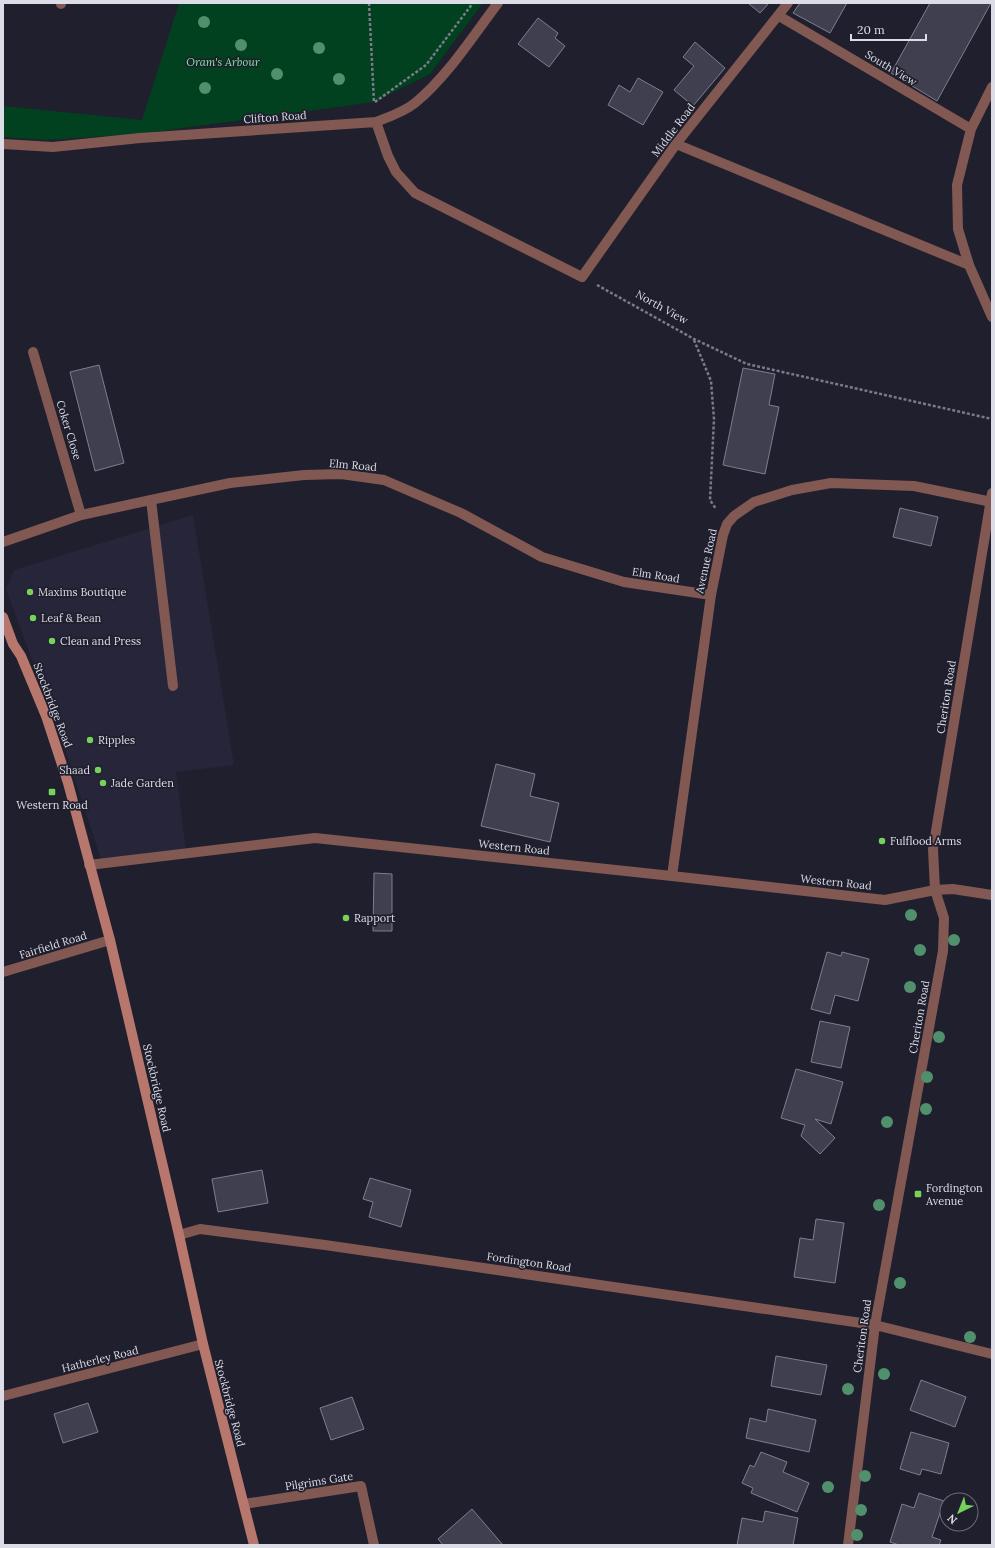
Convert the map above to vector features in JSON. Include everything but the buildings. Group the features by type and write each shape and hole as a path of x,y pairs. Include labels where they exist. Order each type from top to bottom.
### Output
{"main road":[{"name":"Stockbridge Road","path":"3,617 13,644 29,675 51,729 68,783 110,940 203,1344 254,1545"},
{"name":"Stockbridge Road","path":"3,634 13,644"}],"street":[{"name":"Clifton Road","path":"3,144 52,147 140,138 376,122 394,115 414,104 439,80 498,3"},
{"name":"Middle Road","path":"582,277 676,144 788,3"},
{"name":"South View","path":"779,16 971,129"},
{"path":"992,87 971,129 957,185 958,229 969,265 992,317"},
{"path":"376,122 388,156 396,172 415,193 582,277"},
{"path":"676,144 969,265"},
{"name":"Coker Close","path":"33,352 82,515"},
{"name":"Elm Road","path":"3,542 82,515 230,483 304,475 341,474 384,480 461,513 542,557 624,582 710,595"},
{"name":"Avenue Road","path":"672,876 710,595 722,534 727,524 734,516 754,502 792,490 831,484 914,486 991,499"},
{"name":"Cheriton Road","path":"848,1545 875,1325 943,951 944,918 935,890 933,849 991,499"},
{"path":"151,500 173,686"},
{"name":"Western Road","path":"89,865 315,838 885,900 935,890 953,889 992,895"},
{"name":"Fairfield Road","path":"3,972 110,940"},
{"name":"Fordington Road","path":"179,1235 200,1229 325,1245 875,1325"},
{"path":"875,1325 992,1354"},
{"name":"Hatherley Road","path":"3,1396 203,1344"},
{"name":"Pilgrims Gate","path":"244,1504 361,1486 374,1545"}],"path":[{"path":"369,3 376,122"},
{"path":"374,102 426,65 473,3"},
{"name":"North View","path":"582,277 694,339 747,364 992,419"},
{"path":"694,339 711,381 714,419 710,500 727,524"}],"shaded area":[{"path":"193,515 234,765 176,772 186,851 101,859 62,741 6,589 14,570"}],"green space":[{"name":"Oram's Arbour","path":"179,3 483,3 430,74 374,102 139,134 47,140 3,137 3,106 142,120"}],"place":[{"name":"Maxims Boutique","path":"30,592"},
{"name":"Leaf & Bean","path":"33,618"},
{"name":"Clean and Press","path":"52,641"},
{"name":"Ripples","path":"90,740"},
{"name":"Shaad","path":"98,770"},
{"name":"Jade Garden","path":"103,783"},
{"name":"Western Road","path":"52,792"},
{"name":"Fulflood Arms","path":"882,841"},
{"name":"Rapport","path":"346,918"},
{"name":"Fordington Avenue","path":"918,1194"}]}
